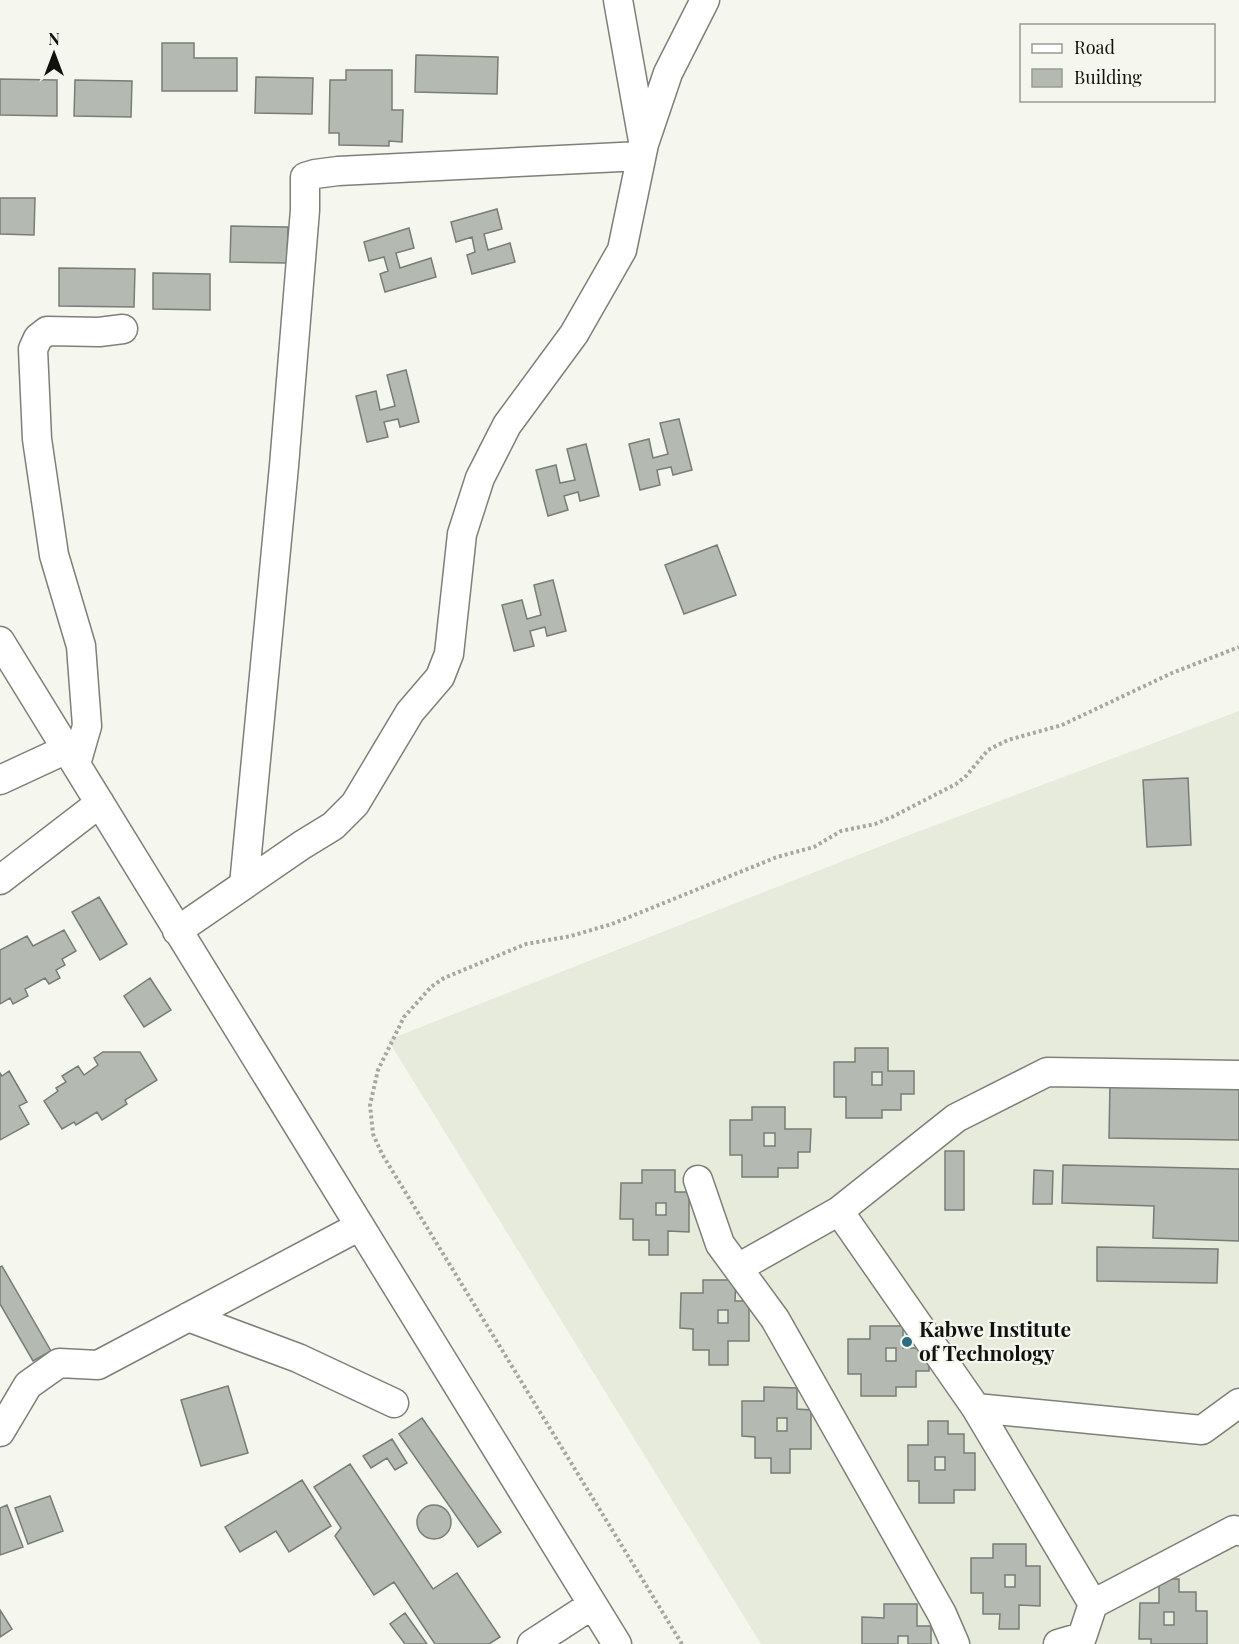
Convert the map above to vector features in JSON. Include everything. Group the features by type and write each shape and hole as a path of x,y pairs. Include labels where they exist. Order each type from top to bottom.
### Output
{"street":[{"path":"618,0 642,150"},
{"path":"177,931 333,826 355,804 410,712 440,677 449,654 462,534 480,478 507,425 574,334 622,249 642,150 668,73 705,0"},
{"path":"244,885 284,466 305,210 305,177 338,171 642,150"},
{"path":"0,780 71,756 87,726 81,646 54,555 37,439 33,349 38,338 47,331 99,332 123,329"},
{"path":"0,641 617,1644"},
{"path":"0,880 100,803"},
{"path":"738,1268 839,1211 956,1118 1047,1072 1239,1075"},
{"path":"698,1180 720,1244 775,1319 942,1614 955,1644"},
{"path":"839,1211 976,1408 1093,1604"},
{"path":"0,1432 28,1385 59,1363 98,1365 360,1226"},
{"path":"188,1317 298,1358 394,1403"},
{"path":"976,1408 1202,1430 1239,1404"},
{"path":"1058,1644 1082,1637 1093,1604 1234,1530 1239,1531"},
{"path":"532,1644 592,1605"}],"path":[{"path":"682,1644 382,1154 373,1134 370,1105 378,1070 404,1017 431,987 444,978 526,944 571,936 612,924 777,857 814,847 841,831 875,824 892,817 956,784 988,750 1008,740 1062,725 1172,673 1239,647"}],"shaded area":[{"name":"Kabwe Institute of Technology","path":"1239,711 1239,1644 761,1644 388,1040 909,835"}],"building":[{"path":"162,43 194,43 194,58 237,58 237,91 162,91"},
{"path":"416,55 498,57 497,94 415,92"},
{"path":"346,70 392,70 392,110 403,110 402,142 389,141 389,146 339,145 339,133 329,133 330,80 346,80"},
{"path":"256,77 313,78 312,114 255,113"},
{"path":"0,79 57,80 57,116 0,115"},
{"path":"75,80 132,81 131,117 74,116"},
{"path":"0,198 35,198 34,235 0,234"},
{"path":"497,209 502,229 484,234 488,250 510,243 515,262 472,274 467,255 475,252 472,237 456,242 451,222"},
{"path":"231,226 288,227 287,263 230,262"},
{"path":"409,228 414,248 396,253 400,268 431,258 436,277 385,292 380,274 388,271 384,257 369,261 364,242"},
{"path":"59,268 135,269 134,307 59,306"},
{"path":"153,273 210,274 210,310 153,309"},
{"path":"406,370 419,422 400,427 398,419 384,422 388,437 367,442 356,396 376,391 380,410 395,406 387,375"},
{"path":"679,419 692,470 673,475 671,467 657,470 660,485 640,490 629,444 649,439 653,458 668,454 660,423"},
{"path":"586,444 599,496 580,501 578,492 564,496 568,510 548,516 536,470 556,465 560,483 575,480 567,449"},
{"path":"717,545 736,595 684,614 665,565"},
{"path":"553,580 566,631 547,636 545,627 530,631 534,646 514,651 502,605 522,600 527,619 541,615 534,585"},
{"path":"1188,778 1191,845 1147,847 1143,780"},
{"path":"99,897 127,944 100,960 72,912"},
{"path":"64,930 76,951 62,959 65,965 56,970 60,978 49,984 45,978 25,989 28,996 13,1004 10,998 0,1004 0,950 27,936 33,946"},
{"path":"150,978 171,1010 144,1027 124,996"},
{"path":"855,1048 888,1048 888,1071 914,1071 914,1094 901,1094 901,1110 882,1110 882,1118 846,1118 846,1097 834,1097 834,1062 855,1062","holes":["872,1072 882,1072 882,1085 872,1085"]},
{"path":"103,1052 140,1052 157,1080 125,1100 127,1104 102,1120 97,1112 76,1125 74,1122 62,1129 44,1101 58,1091 56,1088 66,1082 62,1076 78,1066 84,1075 98,1065 94,1058"},
{"path":"9,1071 27,1102 19,1106 29,1124 0,1140 0,1073 2,1076"},
{"path":"1110,1082 1239,1084 1239,1140 1109,1138"},
{"path":"752,1107 785,1107 785,1129 811,1129 810,1152 798,1152 798,1168 778,1168 778,1177 742,1177 742,1155 730,1155 730,1120 752,1120","holes":["764,1133 775,1133 775,1146 764,1146"]},
{"path":"945,1151 964,1151 964,1210 945,1210"},
{"path":"1063,1165 1239,1169 1239,1241 1153,1238 1154,1206 1062,1203"},
{"path":"642,1170 675,1170 675,1192 689,1192 689,1232 668,1231 668,1255 649,1255 649,1240 633,1240 633,1219 620,1219 621,1183 642,1183","holes":["656,1203 666,1203 666,1215 656,1215"]},
{"path":"1034,1170 1053,1171 1052,1204 1033,1204"},
{"path":"1097,1247 1218,1249 1217,1283 1097,1281"},
{"path":"2,1266 51,1351 33,1361 0,1304 0,1267"},
{"path":"703,1280 736,1280 735,1301 749,1301 749,1341 728,1341 728,1365 709,1365 709,1350 693,1350 693,1329 680,1328 681,1293 703,1293","holes":["718,1310 728,1310 728,1323 718,1323"]},
{"path":"870,1326 903,1326 903,1348 929,1348 929,1371 916,1371 916,1387 896,1387 896,1396 861,1396 861,1374 848,1374 848,1339 870,1339","holes":["886,1348 896,1348 896,1361 886,1361"]},
{"path":"228,1386 248,1453 201,1466 181,1400"},
{"path":"764,1387 797,1388 797,1409 811,1410 811,1449 790,1449 790,1473 771,1473 771,1458 755,1458 755,1437 742,1436 742,1401 764,1401","holes":["777,1418 787,1418 787,1431 777,1431"]},
{"path":"422,1418 501,1532 478,1547 399,1434"},
{"path":"928,1421 948,1421 948,1434 964,1434 964,1453 975,1453 975,1490 954,1490 954,1503 919,1503 919,1481 908,1481 908,1445 928,1445","holes":["935,1457 945,1457 945,1470 935,1470"]},
{"path":"392,1439 407,1463 395,1470 387,1458 371,1468 363,1456"},
{"path":"350,1464 433,1589 457,1573 500,1637 489,1644 435,1644 394,1582 374,1595 335,1536 341,1528 314,1487"},
{"path":"302,1480 331,1526 289,1552 276,1531 240,1552 225,1527"},
{"path":"50,1496 63,1531 28,1544 15,1508"},
{"path":"7,1505 23,1547 0,1555 0,1508"},
{"path":"434,1505 446,1510 451,1522 446,1534 434,1539 422,1534 417,1522 422,1510"},
{"path":"993,1544 1026,1544 1026,1566 1040,1566 1040,1606 1019,1605 1019,1629 999,1629 1000,1614 983,1614 983,1593 971,1593 971,1558 993,1558","holes":["1005,1575 1015,1575 1015,1587 1005,1587"]},
{"path":"1159,1579 1179,1579 1179,1592 1196,1592 1196,1611 1207,1611 1207,1644 1151,1644 1151,1639 1139,1639 1140,1603 1159,1603","holes":["1164,1612 1174,1612 1174,1625 1164,1625"]},
{"path":"884,1604 917,1604 917,1626 931,1626 931,1644 908,1644 908,1636 898,1636 898,1644 862,1644 862,1617 884,1618"},
{"path":"0,1610 12,1629 0,1637"},
{"path":"405,1613 427,1644 405,1644 390,1624"}],"place":[{"name":"Kabwe Institute of Technology","path":"907,1342"}]}
